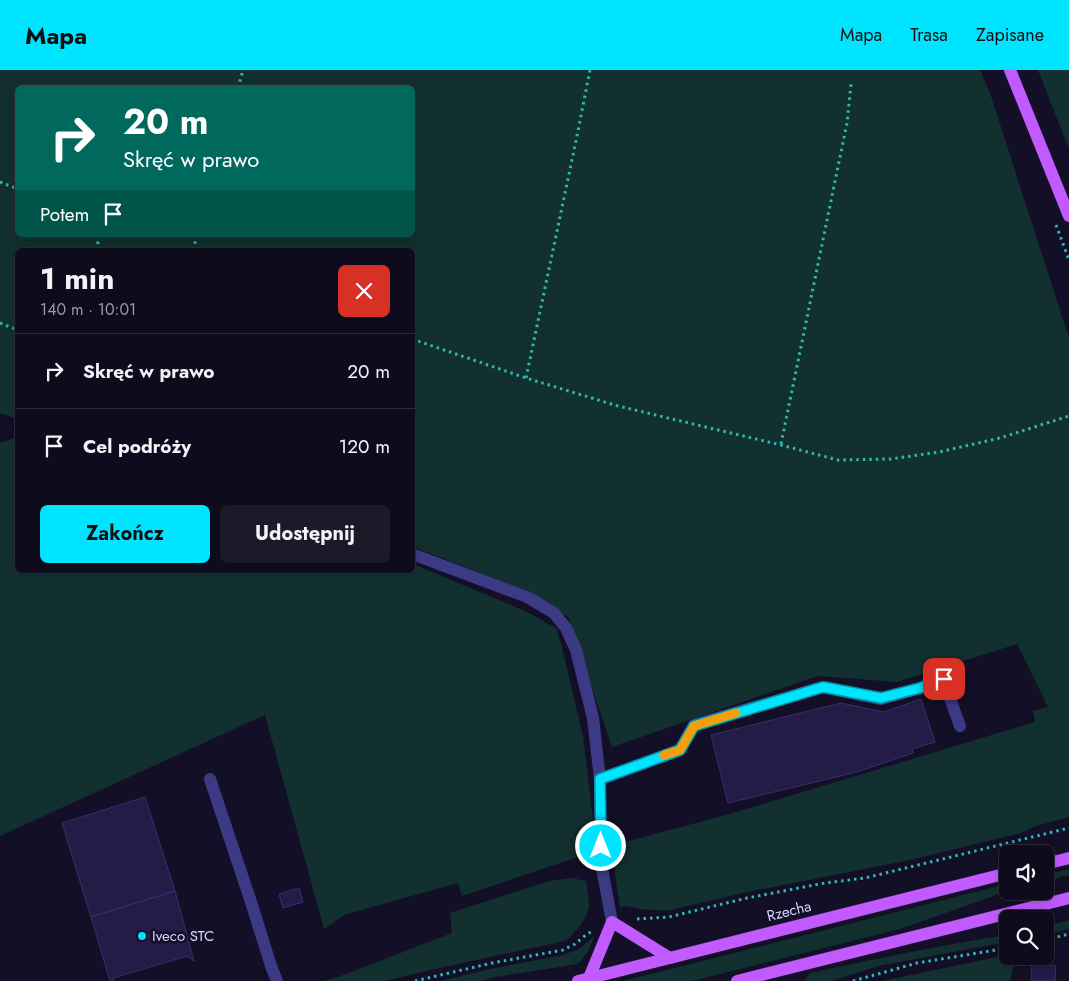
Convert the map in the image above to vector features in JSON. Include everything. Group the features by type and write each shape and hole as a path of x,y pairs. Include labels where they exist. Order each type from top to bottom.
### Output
{"main road":[{"path":"1010,70 1069,216"},
{"path":"1054,862 1069,858"},
{"name":"Rzecha","path":"584,980 999,875"},
{"path":"737,981 1069,898"},
{"path":"584,980 612,922 670,958"}],"street":[{"path":"415,555 527,597 554,613 566,628 576,650 593,718 600,779 601,863 612,922"},
{"path":"600,779 680,750 694,726 823,687 881,698 920,688 944,679 960,726"},
{"path":"210,779 276,981"}],"path":[{"path":"239,85 243,70"},
{"path":"526,378 590,70"},
{"path":"781,444 847,123 850,84"},
{"path":"0,182 15,188"},
{"path":"0,323 15,329"},
{"path":"415,340 526,378 618,406 781,444 838,460 892,459 939,452 1000,438 1069,416"},
{"path":"415,981 492,963 563,950 576,944 586,934 612,922 669,917 747,898 825,883 865,878 1069,828"},
{"path":"1054,938 1069,934"},
{"path":"853,981 917,963 999,949"}],"green space":[{"path":"0,70 980,70 990,93 1069,338 1069,817 1036,826 1021,833 910,860 743,893 667,911 625,906 620,908 615,874 614,845 733,813 1035,722 1033,711 1048,707 1017,644 897,682 818,676 612,747 568,617 528,591 415,548 415,248 15,248 15,418 0,413"},
{"path":"1038,70 1069,70 1069,149"},
{"path":"15,438 15,573 415,573 415,565 523,610 556,628 583,736 593,819 593,852 462,896 458,883 344,915 324,929 265,715 0,836 0,443"},
{"path":"1069,869 1069,875 1054,879 1054,873"},
{"path":"572,878 586,881 589,905 580,925 565,941 386,981 324,981 452,933 450,913 549,881"},
{"path":"999,886 999,894 900,929 692,981 623,981"},
{"path":"1069,920 1069,929 1054,933 1054,924"},
{"path":"594,936 588,951 578,964 495,977 481,981 440,981 563,955 579,949"},
{"path":"999,936 999,943 878,966 832,981 805,980 810,973"},
{"path":"999,957 999,965 1014,965 1010,981 882,981"}],"building":[{"path":"921,699 935,742 912,749 913,753 857,772 728,803 711,735 841,703 884,712"},
{"path":"145,797 175,891 91,917 62,823"},
{"path":"299,888 303,902 283,908 279,894"},
{"name":"Iveco STC","path":"175,891 194,961 187,956 113,978 113,981 110,981 91,917"},
{"path":"1032,965 1056,966 1055,981 1031,981"}],"slow traffic":[{"path":"664,755 680,750 694,726 736,713"}],"place":[{"name":"Iveco STC","path":"142,936"}],"route":[{"path":"601,846 600,779 680,750 694,726 823,687 881,698 920,688 944,679"}]}
